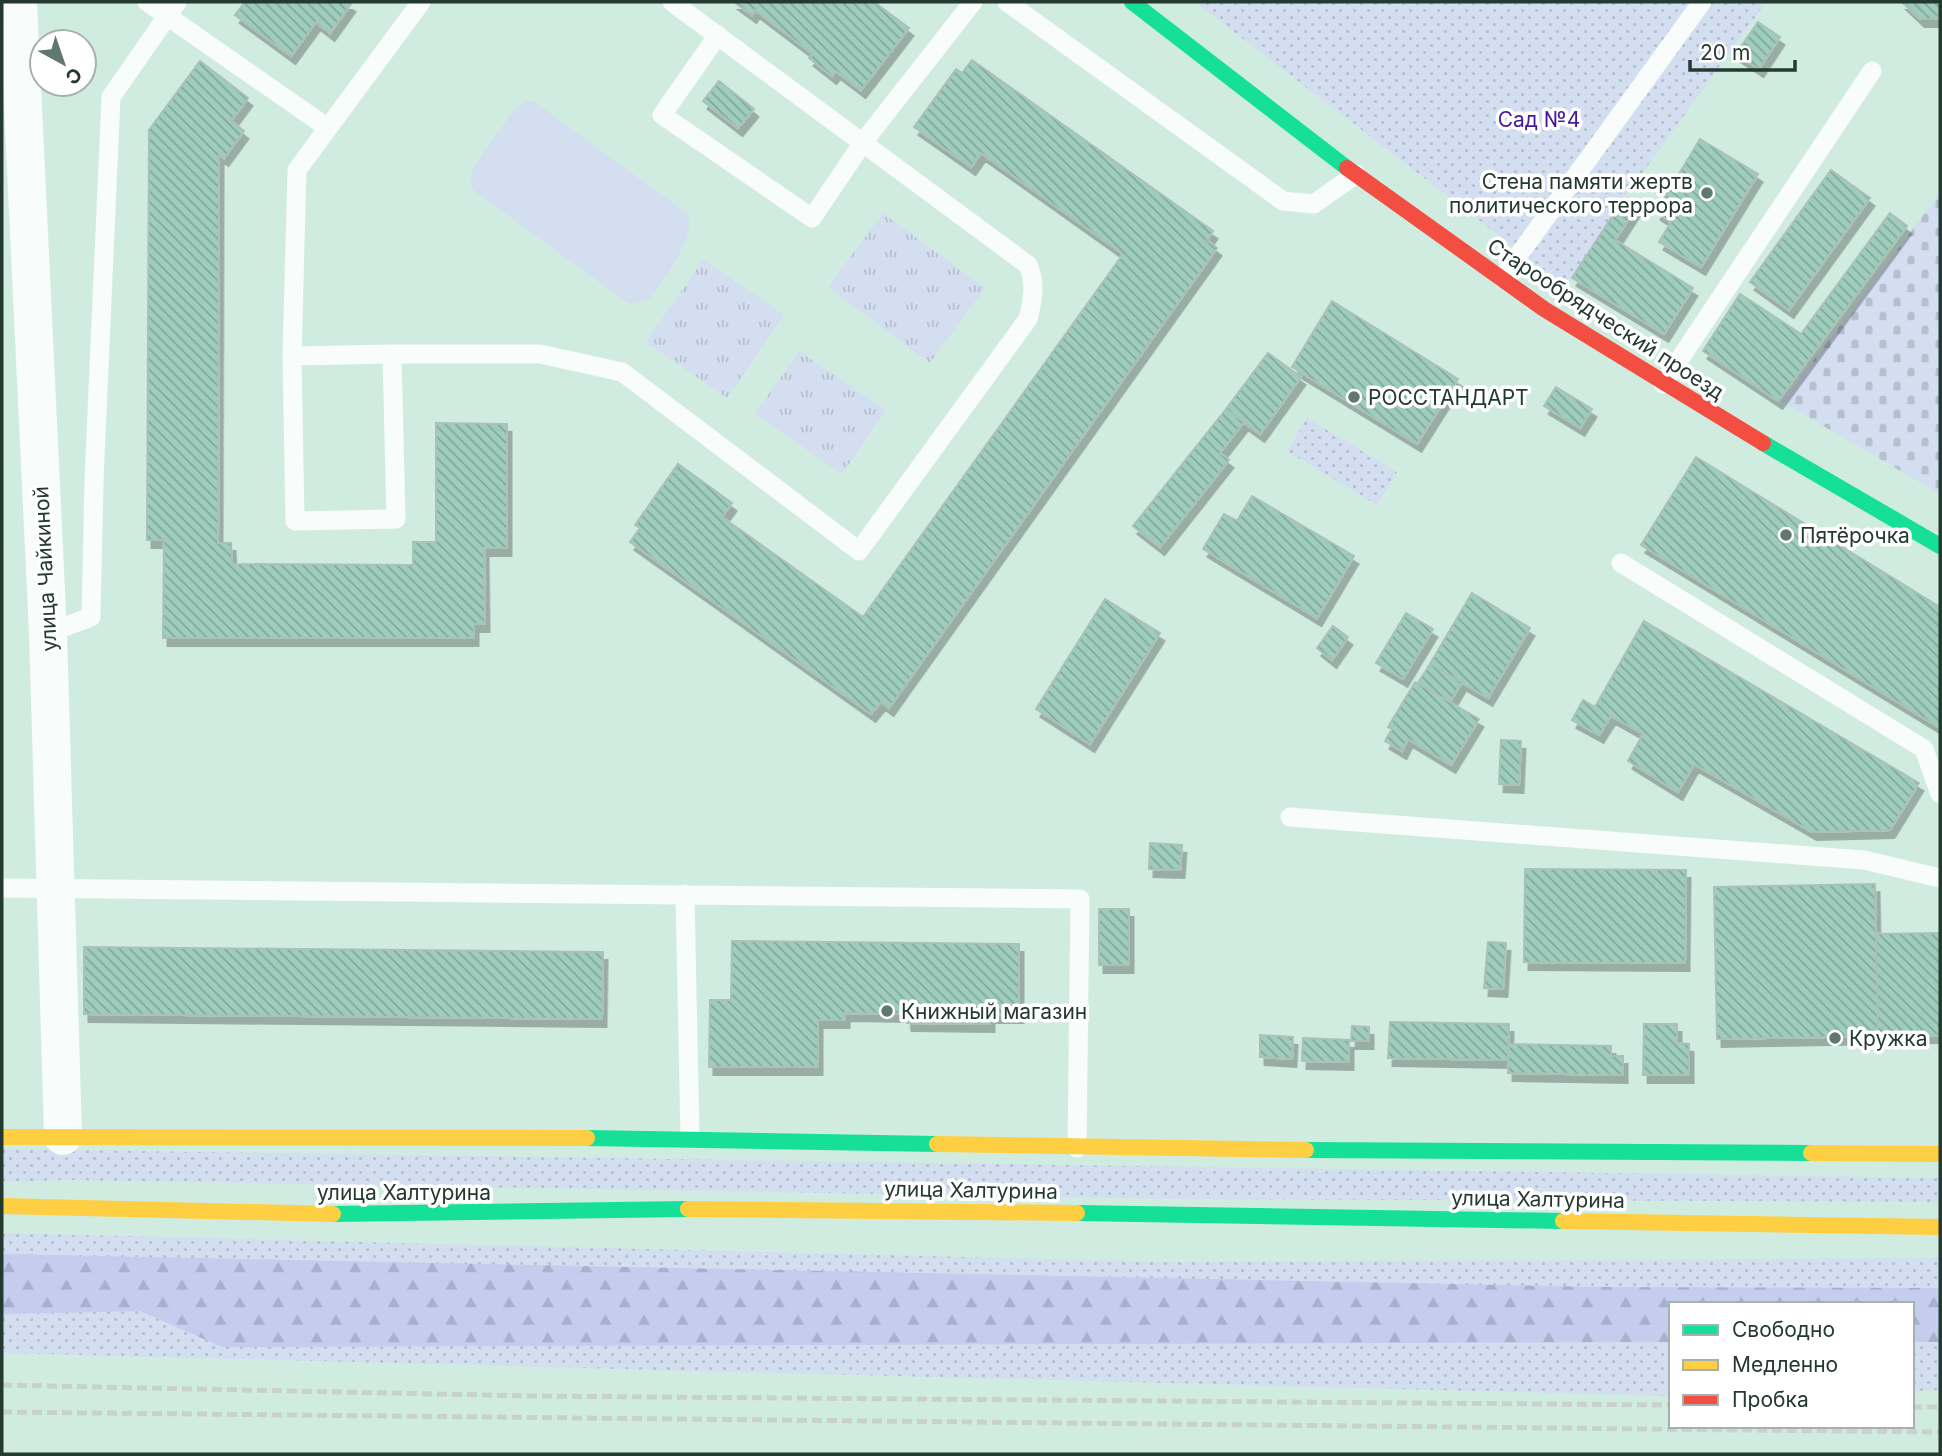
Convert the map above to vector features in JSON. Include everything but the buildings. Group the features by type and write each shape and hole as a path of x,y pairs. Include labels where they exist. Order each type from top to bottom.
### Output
{"main road":[{"name":"Старообрядческий проезд","path":"1132,2 1356,174 1502,278 1663,384 1940,545"},
{"name":"улица Халтурина","path":"2,1137 690,1138 1077,1148 1940,1154"},
{"name":"улица Халтурина","path":"2,1206 368,1214 772,1208 1940,1227"}],"street":[{"name":"улица Чайкиной","path":"18,2 48,633 58,888 63,1136"}],"lane":[{"path":"147,2 172,9 328,128"},
{"path":"392,354 396,519 295,521 292,356 298,170 421,2"},
{"path":"292,356 540,354 622,372 859,551 1028,319 1034,287 1028,265 673,2"},
{"path":"718,35 662,115 811,218 864,141 973,2"},
{"path":"1007,2 1283,201 1314,204 1356,174"},
{"path":"1502,278 1702,2"},
{"path":"48,633 91,617 93,480 111,97 172,9"},
{"path":"1663,384 1872,71"},
{"path":"1621,564 1924,749 1940,794"},
{"path":"1290,817 1864,860 1940,878"},
{"path":"2,888 1080,899 1077,1148"},
{"path":"685,894 690,1138"}],"green space":[{"name":"Сад №4","path":"1195,2 1766,2 1622,201 1566,287"},
{"path":"533,101 688,214 689,223 683,246 648,300 632,304 625,301 473,190 470,182 473,168 513,111 525,102"},
{"path":"1940,193 1940,494 1782,402"},
{"path":"883,213 985,288 930,363 828,287"},
{"path":"703,259 784,315 727,398 646,342"},
{"path":"799,351 886,410 842,474 755,414"},
{"path":"1307,418 1397,472 1377,505 1287,451"},
{"path":"2,1149 1940,1178 1940,1202 1173,1199 65,1180 2,1182"},
{"path":"2,1233 1168,1262 1940,1258 1940,1390 1914,1391 1914,1302 1669,1302 1669,1396 2,1353"},
{"path":"2,1254 1602,1287 1940,1288 1940,1342 1914,1342 1914,1302 1669,1302 1669,1342 222,1347 140,1311 2,1314"}],"railway":[{"path":"2,1385 534,1396 1669,1405"},
{"path":"1914,1407 1940,1407"},
{"path":"2,1412 1940,1432"}],"traffic: fast":[{"path":"1132,2 1347,168"},
{"path":"1763,443 1940,546"},
{"path":"587,1138 937,1144"},
{"path":"1306,1150 1811,1153"},
{"path":"333,1214 688,1209"},
{"path":"1077,1213 1563,1221"}],"traffic: slow":[{"path":"2,1137 587,1138"},
{"path":"937,1144 1306,1150"},
{"path":"1811,1153 1940,1154"},
{"path":"2,1206 333,1214"},
{"path":"688,1209 1077,1213"},
{"path":"1563,1221 1940,1227"}],"traffic: jam":[{"path":"1347,168 1544,309 1763,443"}],"place":[{"name":"Стена памяти жертв политического террора","path":"1707,193"},
{"name":"РОССТАНДАРТ","path":"1354,397"},
{"name":"Пятёрочка","path":"1786,535"},
{"name":"Книжный магазин","path":"887,1011"},
{"name":"Кружка","path":"1835,1038"}]}
